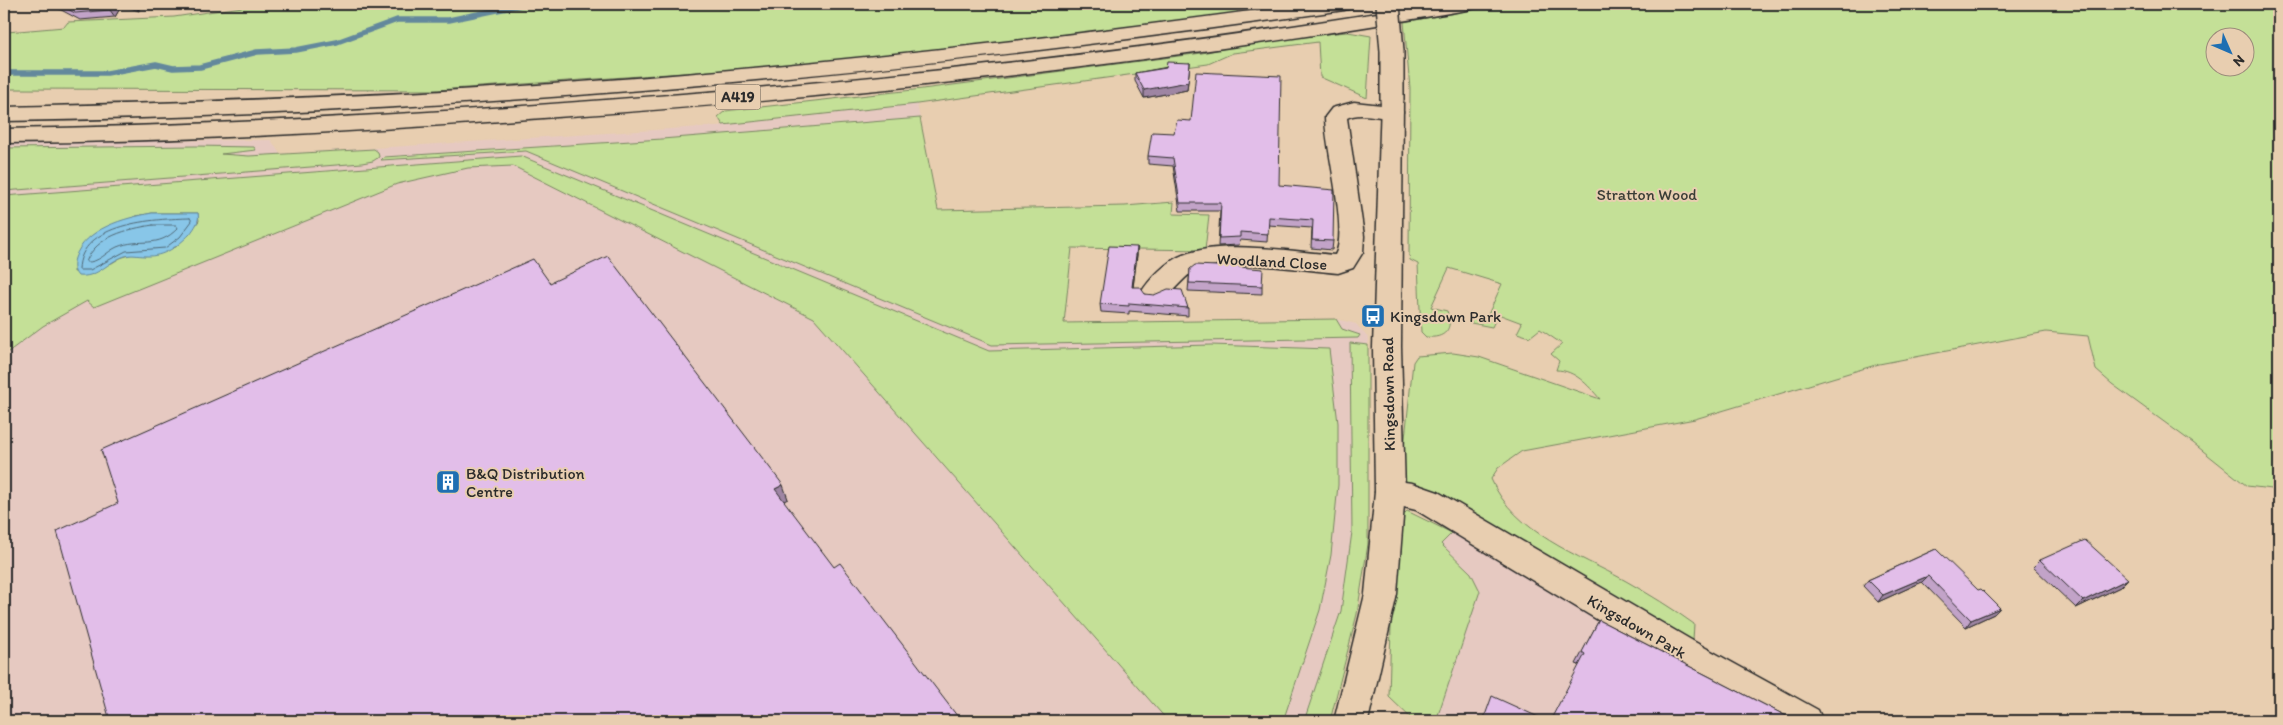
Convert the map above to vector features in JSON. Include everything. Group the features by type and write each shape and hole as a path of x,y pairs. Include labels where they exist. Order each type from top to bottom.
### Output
{"main road":[{"name":"A419","path":"4,114 348,103 748,75 1111,37 1344,4"},
{"name":"Kingsdown Road","path":"1351,721 1381,594 1390,492 1387,347 1392,106 1388,4"},
{"name":"A419","path":"4,136 237,129 480,116 758,95 1052,64 1205,45 1467,4"},
{"name":"Woodland Close","path":"1154,293 1183,266 1193,260 1234,258 1338,264 1344,262 1351,252 1350,209 1336,118 1340,112 1392,106"},
{"name":"Kingsdown Park","path":"1390,492 1412,495 1427,501 1680,652 1806,721"}],"shaded area":[{"path":"917,104 938,210 1072,207 1072,248 1064,323 1336,319 1356,324 1369,339 1368,345 1350,343 1352,532 1341,611 1304,721 4,721 4,142 271,140 280,154 717,126"},
{"path":"1452,533 1573,606 1776,721 1436,721 1452,671 1471,573 1441,544"}],"green space":[{"path":"262,4 1238,4 1237,13 918,53 741,69 437,90 4,89 4,38 7,32 64,27 68,22 174,17"},
{"name":"Stratton Wood","path":"1506,4 2279,4 2279,490 2247,486 2193,443 2112,384 2096,370 2088,336 2046,332 1879,364 1695,419 1522,451 1498,468 1491,479 1501,498 1515,514 1531,528 1569,552 1635,586 1694,624 1693,641 1404,485 1401,477 1413,362 1417,356 1453,353 1479,357 1600,399 1575,375 1556,370 1559,361 1551,354 1562,344 1540,329 1530,337 1517,333 1522,323 1498,314 1492,327 1471,323 1469,318 1471,316 1486,319 1502,284 1449,268 1431,307 1447,311 1449,317 1448,328 1443,334 1433,337 1426,337 1421,332 1418,264 1410,260 1409,255 1410,88 1404,22"},
{"path":"1348,32 1371,36 1367,98 1320,77 1318,42 1233,53 1208,64 917,104 723,125 718,117 725,111 922,89 1202,53 1276,38"},
{"path":"920,118 938,210 1125,206 1174,202 1173,214 1209,215 1205,250 1072,248 1064,323 1336,319 1342,329 1360,335 1358,338 992,345 526,151 381,160 384,157 662,139"},
{"path":"254,147 256,150 221,154 249,156 374,149 378,152 379,157 373,161 362,163 4,191 4,148"},
{"path":"521,156 989,351 1211,345 1329,349 1338,423 1338,485 1331,555 1320,610 1283,721 1168,721 814,318 513,166 468,168 397,184 94,307 87,301 43,326 4,355 4,196","holes":["152,213 198,213 199,221 176,247 145,256 136,253 120,258 112,263 74,272 75,259 136,216"]},
{"path":"1350,343 1368,345 1368,544 1357,614 1330,721 1304,721 1341,611 1352,532"},
{"path":"1407,511 1452,533 1441,544 1471,573 1480,591 1436,721 1414,721 1389,697 1393,556 1403,515"}],"water":[{"path":"152,213 198,213 198,219 190,234 181,243 165,253 153,256 127,256 120,258 95,273 78,276 74,270 74,261 87,239 107,226"}],"building":[{"path":"58,4 114,4 110,10 75,13"},
{"path":"1167,62 1190,63 1188,82 1144,90 1135,73 1166,68"},
{"path":"1196,72 1281,76 1279,185 1334,190 1333,241 1312,240 1313,220 1269,217 1268,234 1240,232 1240,237 1219,238 1221,203 1180,203 1173,158 1148,156 1152,132 1174,133 1177,120 1191,121"},
{"path":"1109,246 1137,247 1132,287 1140,287 1145,294 1154,295 1168,289 1182,290 1188,308 1129,303 1129,306 1100,304"},
{"name":"B&Q Distribution Centre","path":"608,256 783,485 775,489 834,567 840,563 961,721 110,721 57,531 118,503 101,450 533,259 550,283"},
{"path":"1217,259 1240,259 1239,267 1263,269 1262,286 1189,283 1190,269 1195,265 1217,266"},
{"path":"2085,540 2128,579 2083,601 2040,560"},
{"path":"1936,549 1978,590 1981,589 2000,608 1971,620 1928,576 1883,595 1868,580"},
{"path":"1599,620 1796,721 1550,721 1585,654 1582,652"},
{"path":"1492,696 1547,721 1483,721"}],"waterway":[{"path":"4,73 107,73 156,64 173,68 200,67 257,52 296,50 337,42 397,20 449,20 526,4"}],"place":[{"name":"Kingsdown Park","path":"1373,316"},
{"name":"B&Q Distribution Centre","path":"448,482"}]}
